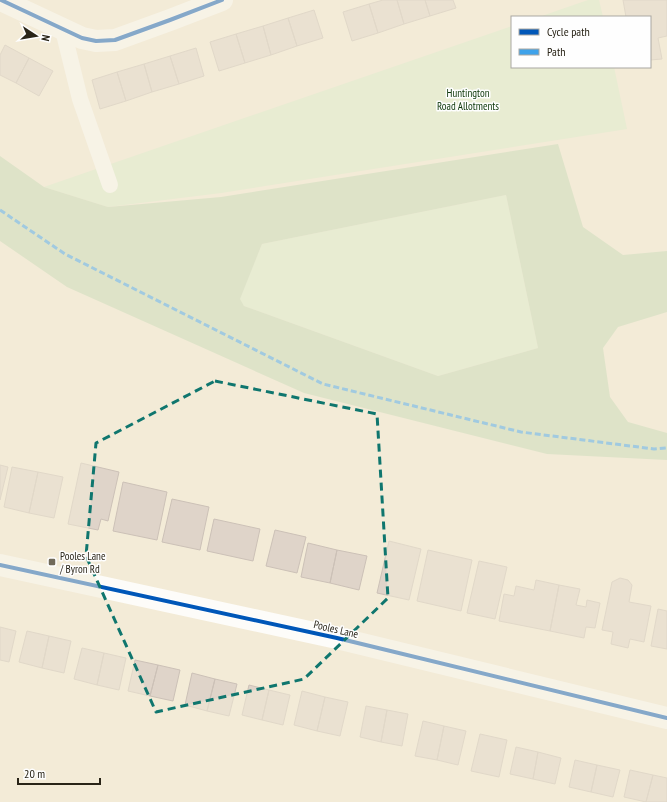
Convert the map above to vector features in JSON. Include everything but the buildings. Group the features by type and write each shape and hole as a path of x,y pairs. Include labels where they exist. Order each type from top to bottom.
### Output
{"street":[{"path":"1,0 63,30 82,38 96,41 115,40 222,0"},
{"name":"Pooles Lane","path":"0,565 337,638 667,718"}],"lane":[{"path":"63,30 80,99 110,185"}],"highlighted area":[{"path":"215,381 377,414 388,598 304,679 156,712 86,556 96,443"}],"green space":[{"path":"588,0 599,0 603,16 542,16"},
{"name":"Huntington Road Allotments","path":"511,26 511,68 614,68 627,129 221,193 108,207 44,187"},
{"path":"558,144 583,227 623,255 667,251 667,312 618,327 603,348 610,397 628,422 667,433 667,460 547,454 304,393 67,287 0,241 0,156 44,187 108,207 221,197","holes":["506,195 538,348 438,376 244,306 240,299 262,244"]},
{"path":"506,195 538,348 438,376 244,306 239,299 262,244"}],"marked path":[{"path":"0,210 65,254 323,384 521,432 654,449 667,448"}],"cycle path":[{"path":"1,0 82,38 96,41 115,40 222,0"},
{"path":"0,565 337,638 667,718"}],"place":[{"name":"Pooles Lane / Byron Rd","path":"52,562"}]}
